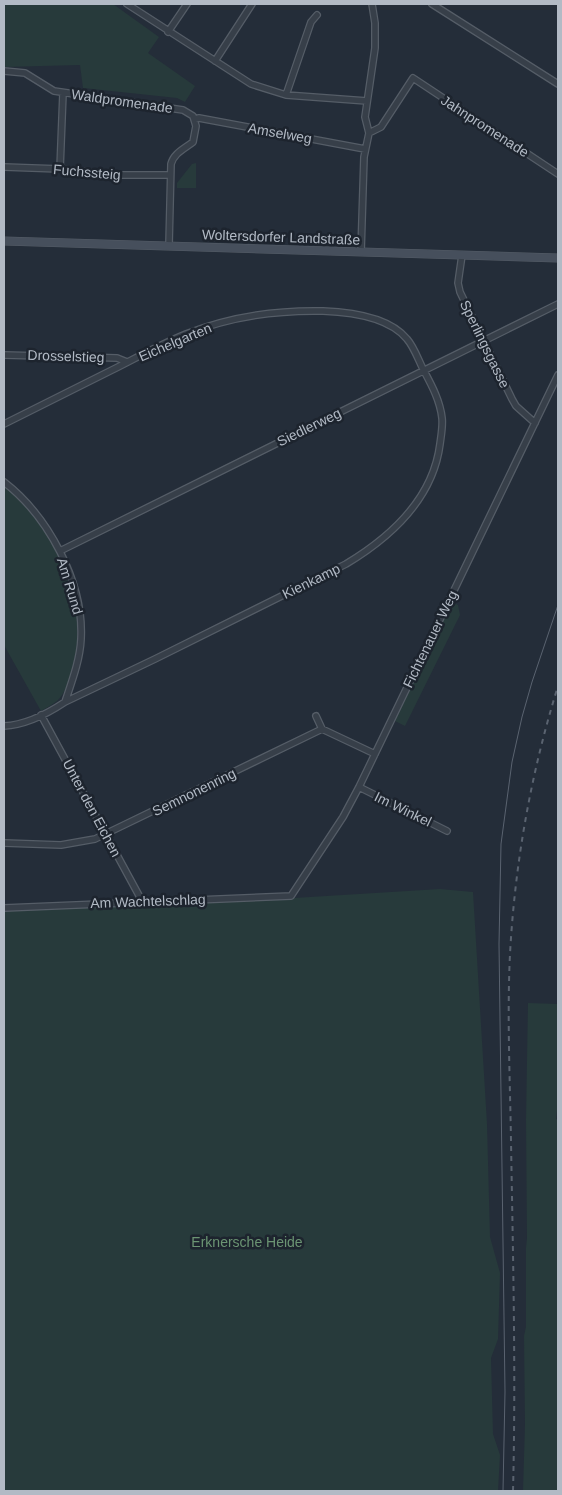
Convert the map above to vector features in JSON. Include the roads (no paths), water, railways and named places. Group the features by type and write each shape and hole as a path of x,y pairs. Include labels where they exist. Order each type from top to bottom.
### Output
{"main road":[{"name":"Woltersdorfer Landstraße","path":"4,241 558,258"}],"street":[{"path":"127,4 251,84 286,95 366,101"},
{"path":"168,32 187,4"},
{"path":"215,61 252,4"},
{"path":"361,252 365,149 369,133 365,117 366,101 375,48 375,22 372,4"},
{"path":"432,4 558,84"},
{"path":"286,95 311,22 317,15"},
{"name":"Waldpromenade","path":"4,71 25,73 47,87 63,93 183,110 195,119"},
{"name":"Jahnpromenade","path":"369,133 381,127 412,78 558,174"},
{"path":"60,169 63,93"},
{"name":"Amselweg","path":"195,119 199,118 365,149"},
{"path":"169,245 172,158 193,142 195,119"},
{"name":"Fuchssteig","path":"4,166 60,169 115,175 170,174"},
{"name":"Sperlingsgasse","path":"462,255 458,283 460,292 516,406 535,423"},
{"name":"Siedlerweg","path":"60,551 558,304"},
{"name":"Eichelgarten","path":"4,424 186,334 229,320 272,314 324,311 357,315 380,322 394,328 408,340 424,371"},
{"name":"Drosselstieg","path":"4,354 116,358 127,362"},
{"name":"Kienkamp","path":"65,702 346,564 371,549 389,534 422,497 436,465 439,452 442,419 439,403 424,371"},
{"name":"Fichtenauer Weg","path":"291,896 343,817 359,788 558,375"},
{"name":"Am Rund","path":"4,482 32,510 60,551 70,574 78,605 81,636 78,660 65,702"},
{"path":"4,726 23,722 41,715 65,702"},
{"name":"Unter den Eichen","path":"41,715 142,901"},
{"path":"316,716 322,729 375,754"},
{"name":"Semnonenring","path":"4,843 61,845 77,843 106,835 322,729"},
{"name":"Im Winkel","path":"359,788 447,831"},
{"name":"Am Wachtelschlag","path":"4,908 291,896"}],"tram line":[{"path":"503,1491 505,1392 499,944 501,844 512,762 522,717 558,605"}],"railway":[{"path":"513,1491 514,1360 509,1024 510,954 512,920 526,818 532,785 558,686"}],"park label":[{"name":"Erknersche Heide","path":"247,1242"}]}
